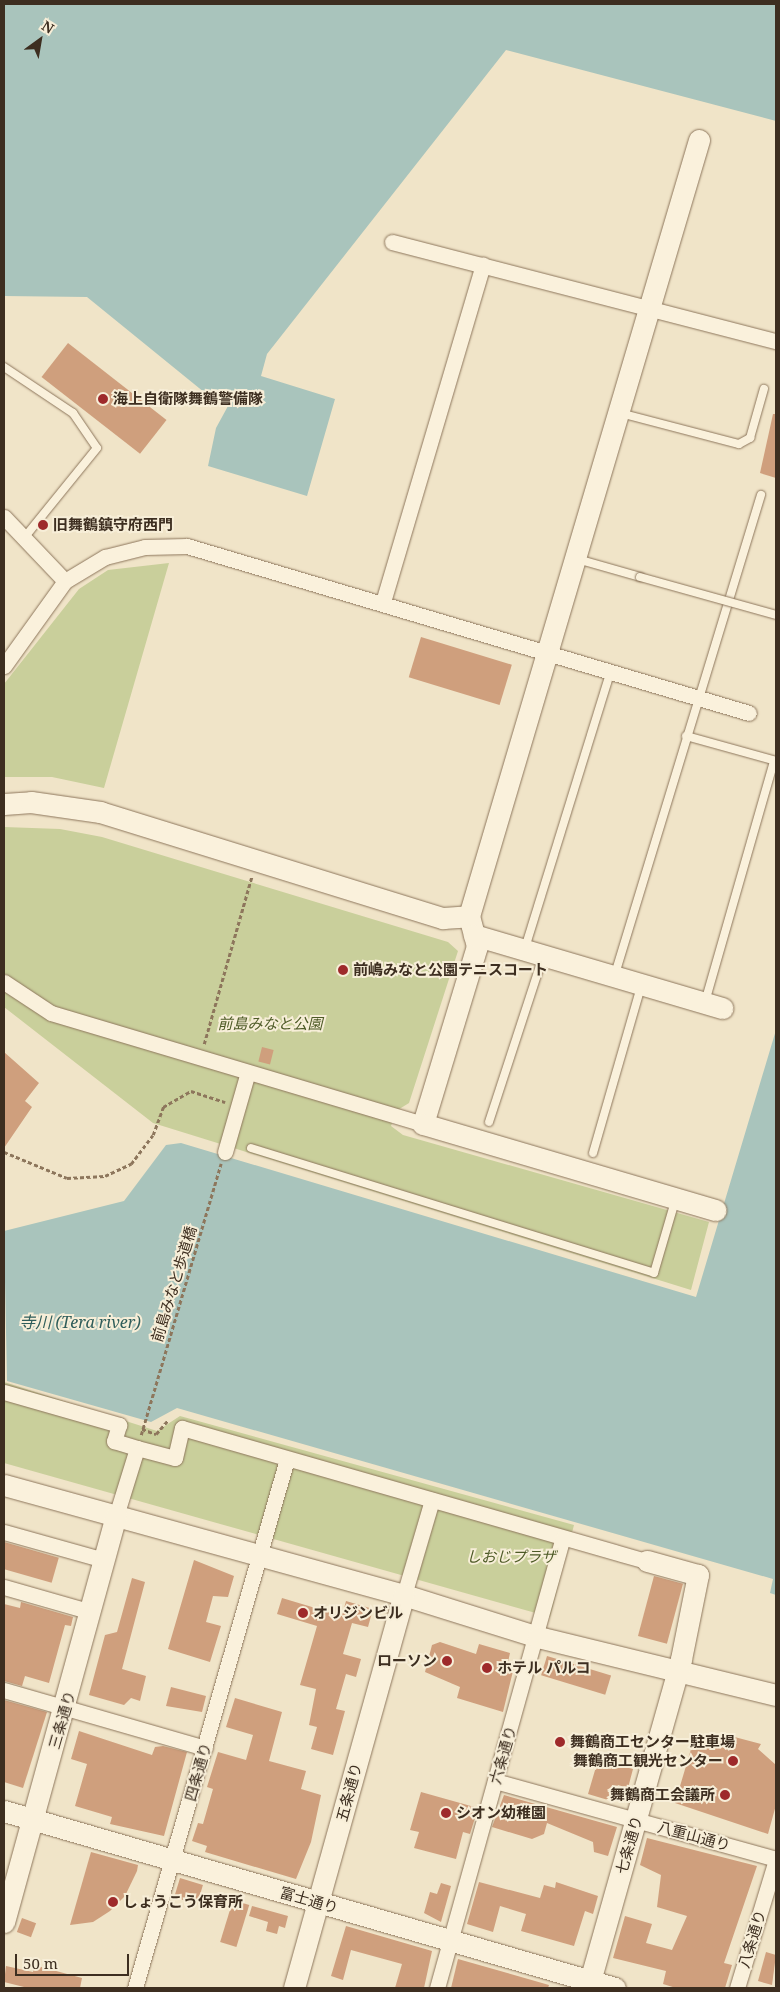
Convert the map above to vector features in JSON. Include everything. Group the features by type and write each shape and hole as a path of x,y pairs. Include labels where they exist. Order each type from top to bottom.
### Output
{"street":[{"path":"423,1124 477,946 472,926 545,654 700,140"},
{"path":"392,242 776,341"},
{"path":"383,602 483,265"},
{"path":"4,517 65,581"},
{"path":"4,666 65,581 105,557 145,547 187,546 383,602 545,654 749,713"},
{"path":"4,804 31,802 100,812 472,926 534,953 713,1006"},
{"path":"4,982 52,1013 716,1210"},
{"path":"225,1152 248,1072"},
{"path":"4,1392 119,1425 114,1441 175,1458 182,1428 647,1561"},
{"path":"116,1516 137,1448"},
{"name":"四条通り","path":"135,1988 205,1748 257,1554 287,1459"},
{"path":"4,1485 404,1595 538,1637 677,1673 776,1695"},
{"path":"404,1595 432,1500"},
{"name":"三条通り","path":"4,1922 65,1709 116,1516"},
{"path":"4,1532 104,1560"},
{"name":"六条通り","path":"437,1988 495,1781 538,1637 563,1538"},
{"name":"七条通り","path":"589,1985 677,1673 698,1575 647,1561"},
{"path":"4,1587 91,1612"},
{"name":"五条通り","path":"294,1988 404,1595"},
{"path":"4,1690 205,1748"},
{"name":"八重山通り","path":"495,1781 776,1859"},
{"name":"富士通り","path":"4,1811 450,1941 589,1985 615,1988"},
{"name":"八条通り","path":"737,1988 776,1859"}],"lane":[{"path":"4,367 73,413 97,448 25,537"},
{"path":"618,413 739,444 750,438 764,389"},
{"path":"614,976 761,495"},
{"path":"575,559 776,615"},
{"path":"489,1122 610,673"},
{"path":"686,736 775,761 713,1006"},
{"path":"593,1154 642,985"},
{"path":"251,1148 654,1273 676,1199"}],"path":[{"path":"200,1056 256,860"},
{"path":"4,1152 67,1178 104,1176 131,1164 153,1135 163,1107 190,1091 238,1106"},
{"name":"前島みなと歩道橋","path":"142,1429 225,1152"}],"green space":[{"path":"169,563 104,788 52,777 4,777 4,684 79,589 108,570"},
{"name":"前島みなと公園","path":"4,827 60,829 102,837 448,942 458,951 409,1103 396,1111 391,1126 403,1135 709,1222 691,1290 153,1123 4,1007"},
{"name":"しおじプラザ","path":"4,1382 157,1431 180,1416 574,1525 550,1617 4,1463"}],"water":[{"path":"4,4 776,4 776,121 506,50 267,354 261,376 335,399 307,496 208,466 216,428 228,406 215,401 87,297 4,296"},
{"name":"寺川 (Tera river)","path":"776,1030 776,1595 770,1593 773,1579 177,1408 151,1422 7,1381 4,1231 124,1201 166,1145 181,1143 696,1297"}],"building":[{"name":"海上自衛隊舞鶴警備隊","path":"68,343 167,420 140,454 42,377"},
{"path":"773,414 776,414 776,478 760,473"},
{"path":"421,637 512,665 500,705 409,677"},
{"path":"262,1047 274,1050 270,1064 258,1062"},
{"path":"4,1052 39,1083 25,1101 32,1107 4,1148"},
{"path":"4,1542 59,1558 52,1583 4,1569"},
{"path":"194,1560 234,1576 228,1597 213,1596 206,1622 221,1626 210,1662 168,1649"},
{"path":"654,1576 683,1584 667,1644 638,1636"},
{"path":"132,1578 145,1582 122,1669 146,1676 140,1701 131,1698 124,1705 89,1695 105,1635 117,1632"},
{"path":"282,1598 342,1616 346,1601 373,1609 368,1627 352,1623 343,1654 361,1659 356,1677 346,1674 336,1709 345,1711 333,1755 311,1749 317,1727 309,1725 316,1689 300,1685 317,1626 277,1614"},
{"path":"21,1602 73,1617 71,1626 65,1625 49,1683 25,1676 22,1686 4,1681 4,1604 20,1608"},
{"path":"440,1642 476,1654 479,1644 510,1653 508,1662 515,1663 503,1712 457,1698 460,1687 425,1672 432,1645"},
{"path":"547,1656 611,1676 605,1695 541,1675"},
{"path":"171,1687 206,1696 202,1712 166,1706"},
{"path":"235,1698 282,1712 269,1761 306,1771 301,1789 321,1795 311,1842 296,1879 205,1852 207,1846 192,1841 198,1823 203,1824 213,1789 207,1787 218,1752 246,1760 253,1735 226,1727"},
{"path":"4,1700 47,1712 23,1788 4,1782"},
{"path":"79,1731 152,1755 155,1747 163,1746 187,1752 164,1836 110,1824 112,1817 75,1806 87,1764 71,1759"},
{"path":"727,1735 761,1744 758,1749 776,1765 776,1805 768,1834 675,1803 694,1739 707,1744"},
{"path":"598,1760 633,1769 628,1788 618,1785 608,1800 588,1794"},
{"path":"421,1792 478,1808 470,1834 463,1832 456,1859 414,1848 419,1832 410,1830"},
{"path":"504,1795 617,1827 608,1856 594,1852 593,1842 547,1823 544,1834 532,1839 492,1827"},
{"path":"647,1838 757,1866 724,1963 732,1965 725,1988 676,1988 663,1984 666,1971 613,1958 625,1916 652,1924 646,1943 672,1950 687,1916 657,1907 661,1875 640,1865"},
{"path":"91,1852 138,1865 137,1871 125,1896 110,1911 93,1922 70,1925"},
{"path":"180,1878 203,1885 197,1904 174,1897"},
{"path":"479,1882 540,1898 544,1885 555,1888 556,1882 598,1896 593,1914 585,1911 574,1946 521,1931 526,1914 500,1906 493,1932 467,1924"},
{"path":"441,1883 451,1886 441,1922 424,1913 430,1892 437,1894"},
{"path":"233,1900 249,1905 236,1947 220,1942"},
{"path":"252,1906 288,1916 285,1928 279,1926 277,1934 266,1931 268,1922 249,1916"},
{"path":"22,1918 36,1923 31,1937 17,1932"},
{"path":"346,1926 432,1951 424,1988 395,1988 402,1964 351,1950 343,1980 331,1976"},
{"path":"766,1952 776,1955 772,1985 758,1981"},
{"path":"458,1959 549,1985 548,1988 451,1988"},
{"path":"34,1965 82,1978 80,1988 28,1988 4,1982 6,1966 33,1972"}],"place":[{"name":"海上自衛隊舞鶴警備隊","path":"103,399"},
{"name":"旧舞鶴鎮守府西門","path":"43,525"},
{"name":"前嶋みなと公園テニスコート","path":"343,970"},
{"name":"オリジンビル","path":"303,1613"},
{"name":"ローソン","path":"447,1661"},
{"name":"ホテル パルコ","path":"487,1668"},
{"name":"舞鶴商工センター駐車場","path":"560,1742"},
{"name":"舞鶴商工観光センター","path":"733,1761"},
{"name":"舞鶴商工会議所","path":"725,1795"},
{"name":"シオン幼稚園","path":"446,1813"},
{"name":"しょうこう保育所","path":"113,1902"}]}
